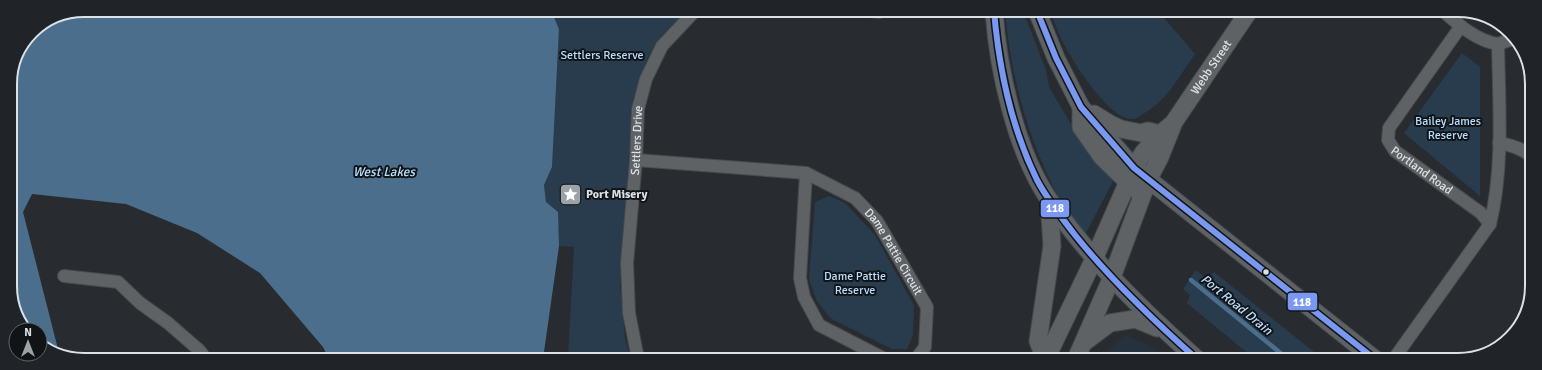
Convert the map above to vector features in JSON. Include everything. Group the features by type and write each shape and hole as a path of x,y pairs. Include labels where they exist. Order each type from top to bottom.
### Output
{"main road":[{"path":"994,17 1004,80 1017,132 1028,160 1049,200 1094,259 1124,291 1190,353"},
{"path":"1039,17 1056,58 1082,107 1131,175 1146,188 1367,353"},
{"name":"Webb Street","path":"1079,353 1112,277 1146,188 1174,122 1245,17"},
{"path":"1082,107 1116,127 1141,133 1148,131 1160,134"},
{"name":"Webb Street","path":"1048,353 1094,259 1131,175 1143,153 1160,134 1174,122"},
{"path":"1042,353 1038,341 1052,246 1049,200"},
{"path":"1084,342 1110,323 1135,319 1170,334"}],"street":[{"name":"Settlers Drive","path":"637,353 629,313 627,263 636,160 638,109 646,79 662,46 689,17"},
{"path":"1451,17 1487,42 1498,44 1508,41"},
{"name":"Portland Road","path":"1462,26 1389,128 1388,140 1395,151 1480,213 1490,224"},
{"path":"1398,353 1490,224 1495,204 1499,143 1498,44"},
{"path":"1499,143 1512,145 1525,152"},
{"name":"Dame Pattie Circuit","path":"636,160 806,173 855,198 877,221 926,306 925,347 920,353"},
{"path":"806,173 800,278 804,297 819,325 873,353"},
{"path":"64,276 118,282 140,303 168,323 201,353"}],"shaded area":[{"path":"1125,335 1149,345 1159,353 1106,353"}],"green space":[{"name":"Settlers Reserve","path":"554,17 680,17 662,35 648,57 633,99 620,285 625,338 629,353 568,353 574,247 559,246 559,229 546,202 544,185 552,167 559,29"},
{"path":"1006,17 1025,17 1046,70 1049,87 1071,124 1113,181 1085,235 1062,203 1040,158 1023,110 1008,36"},
{"path":"1052,17 1163,17 1195,54 1158,104 1133,119 1124,117 1115,111 1095,91 1071,56 1059,34"},
{"name":"Bailey James Reserve","path":"1462,53 1480,67 1480,196 1404,133"},
{"name":"Dame Pattie Reserve","path":"829,196 845,203 875,235 914,305 913,335 907,349 892,349 830,318 817,301 809,279 815,202"},
{"path":"1196,270 1205,278 1214,272 1315,353 1248,353 1187,303 1190,295 1183,289"}],"water":[{"name":"West Lakes","path":"84,17 554,17 559,29 552,167 544,185 546,202 558,212 559,246 544,353 326,353 323,347 260,273 197,233 126,204 32,194 23,212 58,347 48,342 48,322 28,322 24,316 18,299 17,286 17,80 22,58 28,47 47,28 58,22 71,18"}],"waterway":[{"name":"Port Road Drain","path":"1191,280 1280,353"}],"transit line":[{"name":"118","path":"995,17 999,54 1013,119 1028,160 1041,187 1054,208 1103,268 1149,315 1190,353"},
{"name":"118","path":"1039,17 1056,58 1081,107 1134,168 1367,353"}],"place":[{"name":"Port Misery","path":"570,194"}]}
